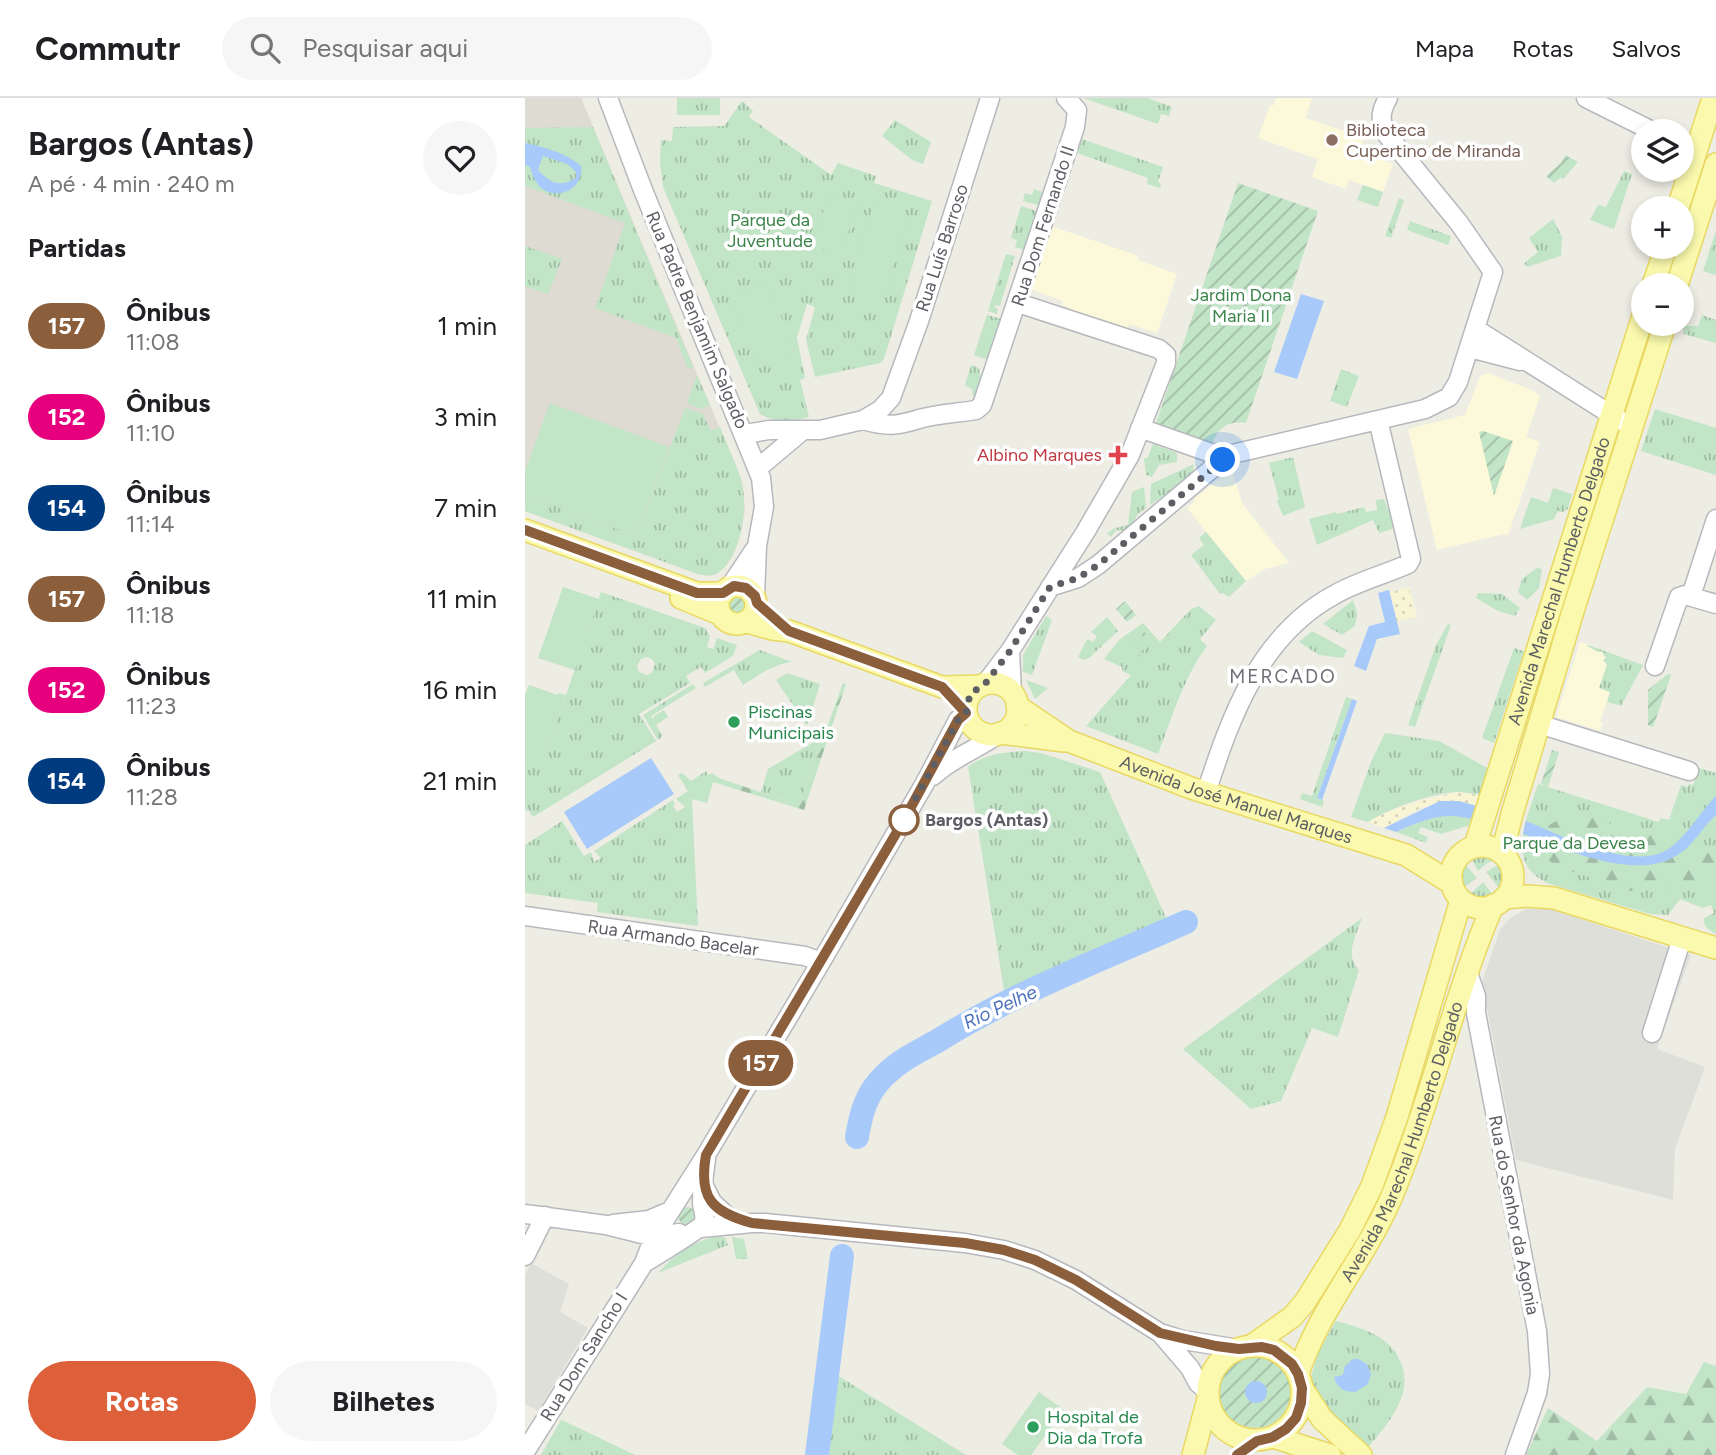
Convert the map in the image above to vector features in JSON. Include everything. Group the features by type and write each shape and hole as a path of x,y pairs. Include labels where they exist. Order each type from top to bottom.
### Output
{"main road":[{"path":"1694,138 1713,98"},
{"path":"1681,273 1716,164"},
{"name":"Avenida Marechal Humberto Delgado","path":"1467,851 1637,336"},
{"name":"Avenida Marechal Humberto Delgado","path":"1507,860 1539,724 1661,336"},
{"path":"525,530 697,593 726,590 734,586 746,588 789,631"},
{"path":"525,540 720,614"},
{"path":"726,590 718,603 720,614 735,624 747,622 789,631 942,687 999,684 1014,699 1015,719 1000,733 978,731 970,723 966,713 942,687"},
{"path":"747,622 754,614 756,600"},
{"path":"966,713 970,694 982,685"},
{"name":"Avenida José Manuel Marques","path":"1014,699 1069,741"},
{"name":"Avenida José Manuel Marques","path":"1000,733 1069,741 1206,793 1406,855 1456,891"},
{"path":"1554,898 1527,896 1476,907 1456,891 1451,871 1467,851 1485,846 1507,860 1531,885 1554,898 1716,948"},
{"name":"Avenida José Manuel Marques","path":"1406,855 1467,851"},
{"path":"1499,902 1511,887 1507,860"},
{"name":"Avenida Marechal Humberto Delgado","path":"1245,1348 1292,1317 1305,1302 1350,1230 1372,1186 1397,1117 1455,927 1456,891"},
{"name":"Avenida Marechal Humberto Delgado","path":"1300,1381 1320,1322 1349,1279 1395,1190 1468,974 1499,902"},
{"path":"1193,1455 1210,1378 1226,1356 1245,1348 1274,1350 1292,1364 1322,1419 1361,1455"},
{"path":"1237,1455 1263,1444 1286,1429 1296,1418 1301,1403 1300,1381"},
{"path":"1208,1395 1212,1413 1219,1424 1230,1433 1263,1444 1307,1448 1330,1455"}],"street":[{"name":"Rua Padre Benjamim Salgado","path":"608,98 643,190 758,468 764,507 757,546 756,600"},
{"name":"Rua Luís Barroso","path":"891,398 919,321 990,98"},
{"name":"Rua Dom Fernando II","path":"919,419 980,408 1018,303 1075,127 1077,110 1066,98"},
{"path":"1140,428 1211,453 1228,455 1425,409 1449,397 1458,382 1493,272 1459,223 1384,131 1380,120 1388,98"},
{"path":"1586,98 1631,120"},
{"path":"982,685 1010,651 1117,478 1146,419 1166,363 1166,355 1155,347 1018,303"},
{"path":"1476,329 1619,418 1625,427 1628,441"},
{"path":"1469,348 1530,363"},
{"path":"745,434 769,430 820,429 863,420 880,410 891,398 919,419"},
{"path":"863,420 887,426 919,419"},
{"path":"1206,793 1242,696 1271,647 1296,621 1336,593 1408,564 1411,553 1378,420"},
{"path":"758,468 802,431"},
{"path":"1050,587 1078,578 1098,565 1228,455"},
{"path":"1691,596 1716,519"},
{"name":"Rua Padre Benjamim Salgado","path":"726,590 757,546"},
{"path":"1655,666 1676,602 1685,595 1716,604"},
{"path":"1010,651 1014,699"},
{"name":"Rua Dom Sancho I","path":"525,1452 644,1263 654,1237 821,962 925,783 958,720 966,713"},
{"path":"1539,724 1689,771"},
{"name":"Rua Dom Sancho I","path":"925,783 946,764 1000,733"},
{"name":"Rua Armando Bacelar","path":"525,916 805,956 821,962"},
{"path":"1652,1033 1682,938"},
{"name":"Rua do Senhor da Agonia","path":"1468,974 1476,996 1476,1013 1537,1331 1540,1374 1537,1393 1515,1455"},
{"name":"Rua Dom Sancho I","path":"644,1263 705,1220 701,1206 706,1155"},
{"path":"704,1184 712,1202 727,1216"},
{"path":"606,1224 649,1220 688,1199 727,1216 752,1223 965,1243 1013,1252 1076,1280 1160,1333 1183,1340 1245,1348"},
{"path":"674,1206 672,1226 689,1232"},
{"path":"525,1214 606,1224 654,1237 752,1223"},
{"path":"525,1256 545,1216"},
{"path":"1160,1333 1208,1395"}],"shaded area":[{"path":"525,98 581,98 732,457 742,482 745,509 742,528 730,559 716,574 707,576 695,573 525,511"},
{"path":"1276,98 1312,98 1306,118 1364,138 1361,146 1378,152 1377,158 1393,164 1383,192 1349,180 1346,189 1312,177 1318,159 1258,138 1270,105 1273,106"},
{"path":"1051,226 1136,255 1138,260 1177,274 1157,333 1129,324 1126,331 1068,312 1069,307 1062,305 1063,301 1030,289"},
{"path":"1488,373 1532,390 1540,396 1526,437 1540,442 1508,535 1437,550 1408,429 1465,415 1480,376"},
{"path":"1233,472 1242,503 1289,563 1265,569 1246,581 1187,508 1221,477"},
{"path":"1580,642 1611,653 1599,688 1610,692 1600,722 1603,723 1600,731 1556,717"},
{"path":"1547,908 1691,955 1657,1049 1705,1067 1675,1149 1673,1200 1516,1160 1482,982 1500,930 1510,918 1526,909"},
{"path":"531,1263 569,1284 560,1312 588,1328 538,1411 525,1404 525,1275"}],"green space":[{"path":"677,98 720,98 720,115 677,115"},
{"path":"1083,98 1148,98 1172,107 1169,116 1161,114 1158,124"},
{"name":"Parque da Juventude","path":"742,101 753,111 749,117 831,175 838,163 876,176 874,183 932,201 884,359 880,363 815,377 806,340 815,307 807,304 797,338 805,378 800,380 809,417 796,420 778,420 760,414 663,187 661,140 672,141 673,127 724,126"},
{"path":"895,120 931,142 923,164 912,160 882,136"},
{"path":"593,127 693,367 688,369 676,338 595,308 625,223 525,186 525,128"},
{"path":"1082,139 1163,167 1158,182 1161,184 1160,188 1147,184 1148,178 1077,153"},
{"path":"1565,155 1578,162 1563,179 1561,177 1554,183 1546,176 1561,163"},
{"path":"1624,171 1631,174 1614,229 1590,220 1598,205 1606,207"},
{"name":"Jardim Dona Maria II","path":"1238,183 1318,211 1246,423 1225,426 1212,443 1156,423"},
{"path":"1363,185 1383,192 1378,207 1357,200"},
{"path":"1034,189 1043,192 1038,205 1023,201 1025,193 1032,195"},
{"path":"829,194 858,203 841,255 812,246"},
{"path":"1399,198 1404,200 1391,238 1385,236"},
{"path":"873,206 909,218 884,296 848,284"},
{"path":"1021,206 1037,211 1024,250 1015,247 1017,240 1011,238"},
{"path":"1553,219 1562,237 1561,256 1527,267 1524,263 1538,252 1529,238"},
{"path":"1410,221 1451,236 1448,245 1407,230"},
{"path":"1716,231 1716,273 1715,275 1703,271"},
{"path":"525,246 562,259 548,294 525,286"},
{"path":"1006,254 1015,256 1000,306 995,305 997,314 988,311"},
{"path":"767,282 796,353 759,368 730,297"},
{"path":"987,315 1002,319 988,360 974,355"},
{"path":"1702,315 1716,320 1716,343 1691,336 1694,336 1694,326 1698,326"},
{"path":"971,365 979,368 982,386 978,396 973,397 972,389 965,385"},
{"path":"1341,369 1359,376 1347,407 1330,401"},
{"path":"697,375 710,405 701,409 687,403"},
{"path":"550,403 669,447 636,536 525,495 525,471"},
{"path":"685,408 703,414 711,431 720,427 735,462 744,494 743,519 737,546 725,567 716,574 708,576 695,573 525,511 525,495 636,536"},
{"path":"1655,409 1716,428 1716,475 1641,451"},
{"path":"1479,432 1513,441 1494,496"},
{"path":"1153,444 1177,453 1177,462 1159,465 1152,477 1146,475 1144,459 1148,457"},
{"path":"1293,457 1305,507 1283,516 1269,463"},
{"path":"1194,464 1193,476 1150,505 1151,484"},
{"path":"1144,487 1146,508 1137,515 1130,532 1116,530 1111,537 1107,533 1128,525 1132,492"},
{"path":"1553,488 1572,494 1568,509 1558,511 1554,519 1520,529 1531,497 1548,503"},
{"path":"1384,499 1396,528 1379,533 1373,520 1317,545 1309,519 1364,507 1366,512 1377,510 1376,500"},
{"path":"1206,532 1246,581 1229,597 1220,594 1191,555 1204,545 1199,538"},
{"path":"1538,567 1542,570 1539,588 1527,600 1518,592 1522,579"},
{"path":"563,587 599,599 575,670 538,658"},
{"path":"601,592 705,628 710,636 707,647 713,649 717,638 737,645 733,656 705,673 701,667 686,676 690,683 639,714 656,741 533,817 528,810 525,811 525,761 542,766","holes":["641,659 652,659 655,664 652,673 647,675 639,672 637,666"]},
{"path":"1478,593 1502,594 1520,608 1515,616 1498,611 1476,598"},
{"path":"738,595 745,598 748,605 745,612 738,615 731,612 728,605 731,598"},
{"path":"1353,600 1357,612 1355,626 1342,635 1323,624"},
{"path":"1125,601 1136,615 1127,622 1116,609"},
{"path":"1199,606 1216,620 1200,639 1207,646 1185,684 1158,754 1086,726 1131,675 1122,671 1122,667 1104,659 1119,640 1143,623 1160,642 1191,609"},
{"path":"1046,616 1052,620 1032,675 1023,672 1023,655"},
{"path":"1107,617 1118,631 1089,658 1084,660 1078,657 1087,639 1093,642 1097,636 1091,632"},
{"path":"1448,624 1451,625 1415,727 1408,725 1436,645"},
{"path":"1312,631 1347,650 1343,658 1319,655 1299,642"},
{"path":"1143,632 1149,641 1139,656 1135,657 1132,653 1133,647 1142,638"},
{"path":"1588,645 1643,665 1621,706 1607,702 1610,692 1599,688 1607,665 1603,660 1606,658 1601,651 1598,652"},
{"path":"1514,648 1524,651 1494,743 1482,738"},
{"path":"760,650 792,662 772,668 743,685 734,670 705,687 703,683"},
{"path":"787,673 820,684 807,726 776,680"},
{"path":"1668,674 1671,675 1653,727 1648,725 1648,690"},
{"path":"1026,680 1048,688 1035,699"},
{"path":"843,683 846,684 804,810 713,782 719,778 799,805"},
{"path":"693,684 696,688 651,716 654,719 654,716 664,710 668,717 656,725 663,736 658,740 643,715"},
{"path":"529,685 566,695 542,767 525,761 525,695"},
{"path":"1346,697 1352,699 1317,798 1324,801 1322,807 1300,799 1302,793 1312,796"},
{"path":"1385,733 1439,741 1489,769 1480,795 1458,792 1436,795 1399,807 1368,822 1351,817"},
{"path":"824,736 799,805 761,792 768,769"},
{"path":"1552,750 1559,752 1548,787 1541,784"},
{"path":"1025,751 1041,753 1100,772 1169,924 1005,996 968,767 988,756"},
{"name":"Parque da Devesa","path":"1699,768 1716,773 1716,934 1704,924 1704,918 1714,913 1711,905 1703,908 1680,899 1668,915 1650,914 1550,884 1527,865 1522,840 1538,784 1659,822 1660,818 1669,820 1681,785 1693,785"},
{"path":"706,771 708,775 712,773 719,778 713,782 707,803 692,799 698,926 597,912 598,903 525,893 525,845 562,821 584,856 591,852 594,862 601,858 594,851 673,800 677,812 685,807 676,799 688,791 678,775 682,773 691,781"},
{"path":"1457,815 1472,819 1471,825 1441,834 1421,827 1418,833 1428,837 1426,843 1396,832 1433,816"},
{"path":"1565,816 1599,818 1633,836 1664,833 1681,839 1665,851 1648,856 1618,855 1587,846 1544,828"},
{"path":"1534,838 1624,865 1664,862 1681,853 1716,853 1716,881 1687,887 1630,891 1559,867 1543,857"},
{"path":"1479,855 1495,860 1478,871 1471,858"},
{"path":"1464,863 1477,878 1463,888 1460,876"},
{"path":"1501,866 1503,882 1500,889 1486,872"},
{"path":"1483,882 1493,895 1477,898 1469,895"},
{"path":"1362,918 1352,952 1352,958 1359,970 1338,1037 1312,1028 1281,1101 1251,1109 1183,1049"},
{"path":"687,1207 693,1210 696,1216 693,1222 687,1225 681,1222 678,1216 681,1210"},
{"path":"720,1236 725,1238 728,1245 658,1273 686,1249"},
{"path":"732,1237 744,1239 748,1259 736,1259"},
{"path":"1336,1321 1368,1331 1386,1342 1399,1358 1403,1369 1404,1386 1399,1404 1365,1451 1338,1426 1309,1385 1318,1352"},
{"path":"1255,1356 1269,1359 1281,1366 1288,1378 1291,1392 1288,1406 1281,1418 1269,1425 1255,1428 1241,1425 1229,1418 1222,1406 1219,1392 1222,1378 1229,1366 1241,1359"},
{"path":"1704,1362 1716,1366 1716,1455 1526,1455 1548,1408 1597,1441 1647,1387 1686,1394"},
{"path":"837,1375 966,1455 822,1455"},
{"name":"Hospital de Dia da Trofa","path":"1039,1392 1064,1410 1031,1455 1018,1455 1002,1444"},
{"path":"562,1420 635,1455 541,1455"}],"sand":[{"path":"1409,587 1417,617 1397,622 1390,592"},
{"path":"1457,792 1480,795 1477,806 1439,803 1418,810 1384,828 1368,822 1400,807"}],"water":[{"path":"525,143 568,157 581,166 581,173 579,180 570,189 551,193 538,185 529,166 525,165","holes":["543,156 567,164 576,172 576,178 565,183 555,183 538,170"]},
{"path":"1301,294 1324,301 1297,379 1274,372"},
{"path":"1389,590 1400,634 1377,639 1366,671 1354,666 1369,626 1385,622 1378,593"},
{"path":"1352,699 1357,701 1322,800 1317,798"},
{"path":"651,758 674,794 587,849 564,812"},
{"path":"1716,796 1716,815 1684,850 1661,862 1642,865 1601,860 1523,834 1526,821 1576,842 1614,854 1650,856 1665,851 1679,840"},
{"path":"1440,801 1459,801 1477,806 1472,819 1442,816 1396,832 1384,828"},
{"path":"1353,1359 1367,1364 1371,1374 1368,1384 1355,1392 1341,1389 1334,1377 1343,1375 1345,1366"},
{"path":"1256,1381 1264,1384 1267,1392 1264,1400 1256,1403 1248,1400 1245,1392 1248,1384"}],"waterway":[{"name":"Rio Pelhe","path":"857,1137 863,1112 873,1089 891,1069 904,1060 1029,991 1186,922"},
{"name":"Rio Pelhe","path":"817,1455 842,1256"}],"bus line":[{"name":"157","path":"525,530 697,593 723,593 734,586 746,588 755,596 757,603 789,631 942,687 966,713 949,735 904,820 706,1155 704,1184 712,1202 727,1216 752,1223 965,1243 1004,1250 1058,1270 1160,1333 1216,1346 1239,1349 1251,1346 1274,1350 1292,1364 1298,1374 1302,1388 1296,1418 1286,1429 1273,1437 1257,1441 1237,1455"}],"place":[{"name":"Biblioteca Cupertino de Miranda","path":"1332,140"},
{"name":"Albino Marques","path":"1118,455"},
{"name":"Piscinas Municipais","path":"734,722"},
{"name":"Bargos (Antas)","path":"904,820"},
{"name":"Hospital de Dia da Trofa","path":"1033,1427"}],"district":[{"name":"MERCADO","path":"1283,676"}],"route":[{"path":"904,820 949,735 966,713 970,694 985,684 1010,651 1050,587 1078,578 1098,565 1223,460"}]}
